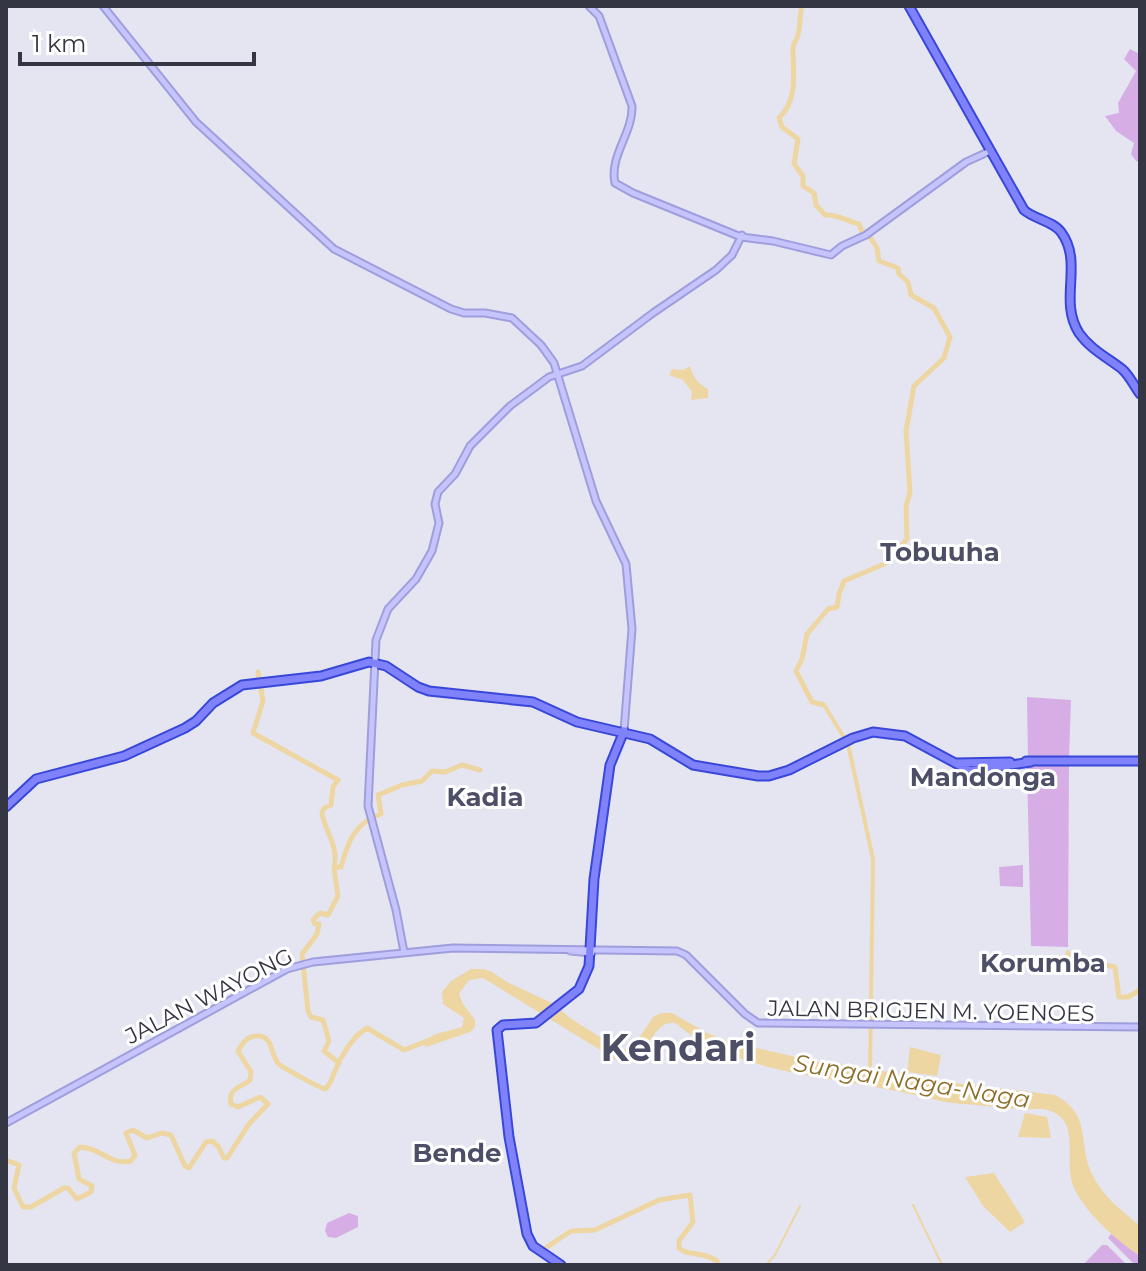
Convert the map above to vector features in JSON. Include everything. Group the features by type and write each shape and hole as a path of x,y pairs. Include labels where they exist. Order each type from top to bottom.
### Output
{"highway":[{"path":"909,6 1024,210 1056,227 1063,235 1073,262 1069,304 1078,331 1103,356 1125,372 1140,394"},
{"path":"6,809 30,782 124,757 188,729 217,702 237,689 259,684 308,681 362,664 377,664 420,689 455,696 533,702 577,723 623,731 660,744 693,765 763,777 795,768 873,732 899,734 957,764 980,772 1033,762 1140,761"},
{"path":"559,1265 532,1244 522,1216 497,1070 495,1028 499,1024 528,1023 543,1018 581,987 587,976 594,879 609,772 623,731"}],"main road":[{"path":"103,6 196,122 342,256 381,272 451,309 512,318 552,360 596,501 627,567 632,629 623,731"},
{"path":"591,6 601,15 635,106 634,119 620,153 615,176 620,185 744,237 831,255 868,234 966,162 990,151"},
{"path":"405,951 392,883 371,818 376,644 388,609 416,579 432,551 439,523 435,504 438,492 455,474 470,446 520,399 557,375 582,366 675,298 719,271 737,251 744,237"},
{"name":"JALAN WAYONG","path":"6,1124 219,1006 303,966 405,951 481,948 588,951"},
{"name":"JALAN WAYONG","path":"371,957 477,950 588,951"},
{"name":"JALAN BRIGJEN M. YOENOES","path":"588,951 654,950 681,956 749,1021 760,1026 869,1024 1140,1028"}],"shaded area":[{"path":"1130,49 1140,54 1140,162 1131,154 1134,143 1116,131 1105,116 1119,113 1118,103 1136,71 1124,59"},
{"path":"1027,697 1071,700 1069,758 1028,758"},
{"path":"1069,764 1068,947 1031,946 1027,767"},
{"path":"1023,865 1023,887 1000,886 999,867"},
{"path":"349,1213 358,1216 358,1227 336,1238 328,1237 325,1231 327,1223"},
{"path":"1112,1233 1140,1256 1140,1265 1135,1265 1108,1238"},
{"path":"1102,1245 1107,1245 1127,1265 1083,1265"}],"water":[{"path":"690,366 696,380 708,389 708,398 691,400 692,392 683,380 669,375 672,369 683,370"},
{"path":"471,969 492,972 554,1004 570,1018 619,1049 627,1050 635,1044 653,1017 672,1013 730,1042 813,1061 937,1081 1055,1095 1067,1103 1080,1121 1088,1164 1098,1184 1114,1204 1140,1226 1140,1256 1105,1228 1076,1192 1070,1170 1067,1127 1053,1112 953,1103 775,1069 722,1051 697,1039 675,1023 660,1028 637,1055 615,1059 483,978 469,980 459,994 475,1020 475,1027 470,1032 426,1047 422,1041 462,1027 464,1018 443,1004 442,992 451,981"},
{"path":"910,1047 941,1055 937,1076 907,1072"},
{"path":"1025,1113 1047,1117 1051,1138 1018,1137"},
{"path":"994,1173 1025,1222 1010,1232 983,1206 965,1177"}],"waterway":[{"path":"802,6 793,45 792,95 779,118 782,127 798,139 794,164 803,176 803,186 814,193 816,205 825,215 859,224 862,232 867,232 877,248 879,261 898,268 899,274 908,282 911,295 934,308 950,337 944,358 914,386 906,431 910,492 906,507 907,539 884,564 844,581 837,607 828,609 807,634 796,671 812,702 824,705"},
{"path":"258,672 263,701 253,733 338,780 333,787 331,805 324,808 322,813 333,845 334,868"},
{"path":"824,705 848,744 873,859 870,1073"},
{"path":"339,1063 324,1051 329,1041 323,1020 311,1017 308,1011 302,954 317,934 319,924 313,920 320,913 328,915 338,896 334,868 341,867 358,828 381,814 378,795 422,781 432,771 445,772 462,765 480,770"},
{"path":"1068,953 1069,965 1091,962 1115,967 1119,997 1128,997 1140,990"},
{"name":"Sungai Naga-Naga","path":"6,1160 19,1165 14,1188 23,1207 31,1207 64,1188 68,1188 77,1199 91,1192 92,1186 79,1179 74,1153 80,1147 117,1161 131,1161 135,1155 126,1133 133,1130 147,1138 162,1133 171,1135 185,1166 189,1168 206,1142 212,1141 227,1158 249,1124 268,1104 260,1097 238,1107 231,1104 233,1092 250,1080 251,1072 238,1051 248,1039 254,1036 266,1039 279,1064 325,1089 348,1047 367,1028 404,1050 427,1041"},
{"path":"544,1249 571,1231 595,1230 659,1200 690,1195 693,1222 679,1241 679,1248 711,1258 717,1261 717,1265"},
{"path":"913,1205 942,1265"},
{"path":"766,1265 775,1255 800,1206"}],"district":[{"name":"Tobuuha","path":"940,552"},
{"name":"Mandonga","path":"983,777"},
{"name":"Kadia","path":"485,797"},
{"name":"Korumba","path":"1043,963"},
{"name":"Kendari","path":"678,1047"},
{"name":"Bende","path":"457,1153"}]}
